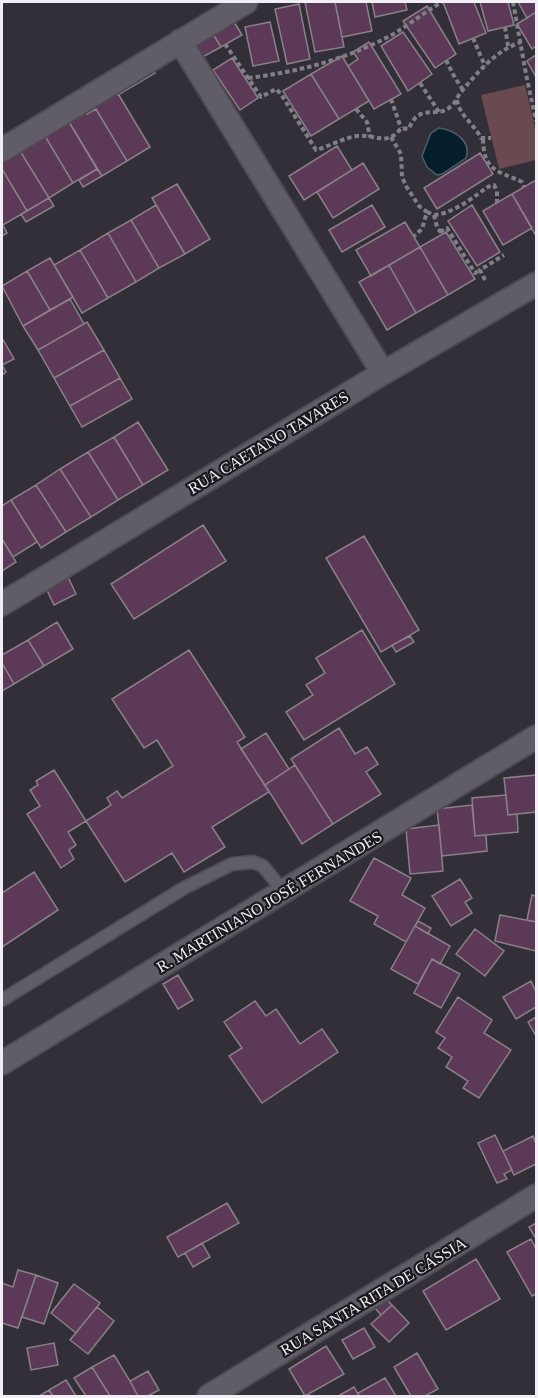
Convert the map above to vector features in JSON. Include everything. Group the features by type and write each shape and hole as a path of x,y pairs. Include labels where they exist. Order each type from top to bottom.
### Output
{"street":[{"path":"2,150 246,2"},
{"path":"180,41 383,373"},
{"name":"RUA CAETANO TAVARES","path":"2,603 383,373 537,284"},
{"name":"R. MARTINIANO JOSÉ FERNANDES","path":"2,1064 537,737"},
{"name":"RUA SANTA RITA DE CÁSSIA","path":"208,1396 537,1196"}],"lane":[{"path":"2,1000 184,888 232,864 253,862 263,866 284,892"}],"path":[{"path":"247,78 311,68 345,55 380,41 442,2"},
{"path":"513,2 537,121"},
{"path":"505,27 508,46"},
{"path":"473,38 485,66"},
{"path":"401,128 408,129 420,115 439,112 450,107 485,66 508,46 520,42"},
{"path":"225,44 261,97 276,89 316,150 357,136 391,138 401,128"},
{"path":"446,60 463,90"},
{"path":"420,83 439,112"},
{"path":"391,99 401,128"},
{"path":"457,99 457,104 465,118 483,139 484,154 491,168 522,182 524,187"},
{"path":"356,109 367,123 370,137"},
{"path":"391,138 401,154 402,177 406,186 419,206 427,212 434,215 443,214 476,196 488,186 494,185 497,203"},
{"path":"483,139 491,138"},
{"path":"414,236 422,229 427,212"},
{"path":"434,215 441,233 447,228 475,273 490,261 504,255"},
{"path":"480,270 485,280"}],"shaded area":[{"path":"525,85 536,132 536,160 499,169 481,95"}],"water":[{"path":"439,128 460,137 467,152 466,158 437,175 427,167 422,156 431,133"}],"building":[{"path":"305,2 335,2 344,47 315,52"},
{"path":"335,2 366,2 372,31 342,37"},
{"path":"372,2 405,2 407,10 375,17"},
{"path":"443,2 474,2 486,33 459,44"},
{"path":"480,2 508,2 514,25 488,31"},
{"path":"518,2 536,2 536,12 527,18"},
{"path":"299,4 310,59 287,64 275,9"},
{"path":"427,6 456,54 435,68 403,21"},
{"path":"536,12 536,46 532,49 517,24"},
{"path":"234,22 242,35 221,47 213,34"},
{"path":"270,22 279,61 253,66 245,27"},
{"path":"403,32 432,74 408,91 381,46"},
{"path":"213,34 221,47 201,58 194,46"},
{"path":"369,42 401,94 374,109 348,66 358,59 353,52"},
{"path":"536,55 536,77 527,61"},
{"path":"342,56 369,101 339,119 311,74"},
{"path":"232,58 258,98 240,110 213,70"},
{"path":"151,65 155,73 118,95 114,87"},
{"path":"311,74 339,119 311,136 283,91"},
{"path":"114,87 150,147 127,161 91,101"},
{"path":"83,107 87,114 96,109 127,161 102,176 66,117"},
{"path":"66,117 97,169 73,183 42,131"},
{"path":"42,131 73,183 49,198 17,146"},
{"path":"17,146 49,198 27,211 2,169 2,155"},
{"path":"337,146 352,170 304,200 289,176"},
{"path":"480,153 493,174 437,209 424,188"},
{"path":"363,163 379,189 333,218 317,192"},
{"path":"2,169 27,211 3,225 2,223"},
{"path":"97,169 102,176 83,187 79,180"},
{"path":"536,180 536,236 512,194"},
{"path":"177,184 210,239 185,254 152,198"},
{"path":"512,194 532,228 503,245 483,211"},
{"path":"49,198 54,206 26,222 21,214"},
{"path":"156,205 185,254 159,268 131,220"},
{"path":"372,205 385,227 342,252 329,230"},
{"path":"472,205 500,252 477,266 448,221"},
{"path":"131,220 159,268 136,282 108,233"},
{"path":"405,222 420,247 371,276 356,250"},
{"path":"2,223 7,233 2,236"},
{"path":"446,232 475,279 448,295 420,247"},
{"path":"108,233 136,282 108,298 80,250"},
{"path":"420,247 448,295 416,313 389,265"},
{"path":"80,250 108,298 82,313 54,265"},
{"path":"50,258 73,297 50,310 27,271"},
{"path":"389,265 416,313 387,330 359,282"},
{"path":"27,271 50,310 23,326 2,286"},
{"path":"70,299 84,324 38,350 23,326"},
{"path":"87,322 104,350 54,378 38,350"},
{"path":"2,338 14,359 2,365"},
{"path":"104,350 120,378 70,406 54,378"},
{"path":"120,378 132,399 82,427 70,406"},
{"path":"138,422 168,470 143,485 114,437"},
{"path":"114,437 143,485 118,500 88,452"},
{"path":"88,452 118,500 91,517 60,469"},
{"path":"60,469 91,517 66,532 36,485"},
{"path":"36,485 66,532 41,548 11,500"},
{"path":"11,500 37,542 13,557 2,539 2,506"},
{"path":"203,525 226,561 134,619 111,584"},
{"path":"364,536 419,630 381,652 326,558"},
{"path":"2,539 16,562 2,571"},
{"path":"68,577 76,594 54,605 46,588"},
{"path":"57,622 73,649 44,666 28,640"},
{"path":"362,630 395,684 304,740 286,712 313,695 306,685 325,673 316,658"},
{"path":"410,636 414,642 396,652 392,645"},
{"path":"28,640 44,666 14,684 2,663 2,655"},
{"path":"189,650 245,737 237,742 269,792 212,827 225,847 184,872 172,853 125,882 86,821 111,805 107,798 117,791 122,798 173,766 157,740 144,748 112,699"},
{"path":"2,663 14,684 2,691"},
{"path":"339,728 355,754 367,747 378,764 366,772 381,794 333,824 291,759"},
{"path":"266,733 289,769 265,785 241,749"},
{"path":"295,765 333,824 302,844 265,785"},
{"path":"54,770 86,821 68,832 76,845 69,850 74,859 61,868 27,814 40,806 30,790 38,785 36,781"},
{"path":"536,775 536,812 508,815 504,778"},
{"path":"506,795 508,815 517,814 518,832 475,836 472,798"},
{"path":"472,805 475,836 486,835 487,851 442,856 437,809"},
{"path":"439,825 443,871 410,874 406,829"},
{"path":"374,858 411,878 402,895 425,908 406,942 374,924 378,916 350,901"},
{"path":"34,872 58,910 2,947 2,893"},
{"path":"460,879 472,898 465,902 472,913 451,926 432,896"},
{"path":"532,895 536,896 536,922 527,920"},
{"path":"500,915 536,922 536,951 495,941"},
{"path":"418,921 431,928 428,934 415,926"},
{"path":"415,926 450,946 440,964 432,959 418,984 391,969"},
{"path":"475,929 504,951 485,976 456,954"},
{"path":"432,959 460,974 441,1008 414,993"},
{"path":"178,975 193,1000 178,1009 163,984"},
{"path":"531,981 536,992 536,1007 516,1019 503,997"},
{"path":"458,997 492,1020 484,1033 511,1050 479,1098 463,1088 468,1081 446,1067 452,1057 438,1048 445,1038 436,1032"},
{"path":"255,1001 266,1016 276,1009 300,1044 322,1029 338,1052 262,1103 229,1056 242,1048 224,1022"},
{"path":"536,1017 536,1036 528,1022"},
{"path":"495,1135 512,1170 504,1174 507,1179 497,1183 478,1143"},
{"path":"533,1136 536,1144 536,1164 514,1175 503,1151"},
{"path":"227,1203 239,1223 178,1257 167,1237"},
{"path":"536,1223 536,1239 529,1227"},
{"path":"531,1239 536,1249 536,1294 532,1296 507,1252"},
{"path":"202,1243 210,1257 193,1267 185,1253"},
{"path":"476,1259 500,1299 446,1330 423,1291"},
{"path":"18,1270 36,1275 18,1328 2,1323 2,1283 13,1287"},
{"path":"36,1275 58,1283 44,1324 22,1317"},
{"path":"74,1284 100,1303 76,1333 51,1313"},
{"path":"384,1297 392,1305 381,1315 374,1307"},
{"path":"392,1305 409,1323 389,1342 371,1324"},
{"path":"97,1307 114,1321 88,1354 70,1340"},
{"path":"364,1328 375,1347 353,1359 342,1340"},
{"path":"54,1343 58,1365 31,1370 27,1348"},
{"path":"326,1346 344,1374 305,1396 289,1369"},
{"path":"417,1353 438,1389 425,1396 411,1396 394,1367"},
{"path":"114,1355 138,1396 110,1396 92,1367"},
{"path":"92,1367 110,1396 86,1396 74,1378"},
{"path":"148,1371 159,1390 148,1396 138,1396 130,1381"},
{"path":"385,1378 396,1396 359,1396 358,1393"},
{"path":"66,1380 76,1396 53,1396 49,1390"},
{"path":"354,1387 359,1396 338,1396"},
{"path":"49,1390 53,1396 39,1396"}]}
